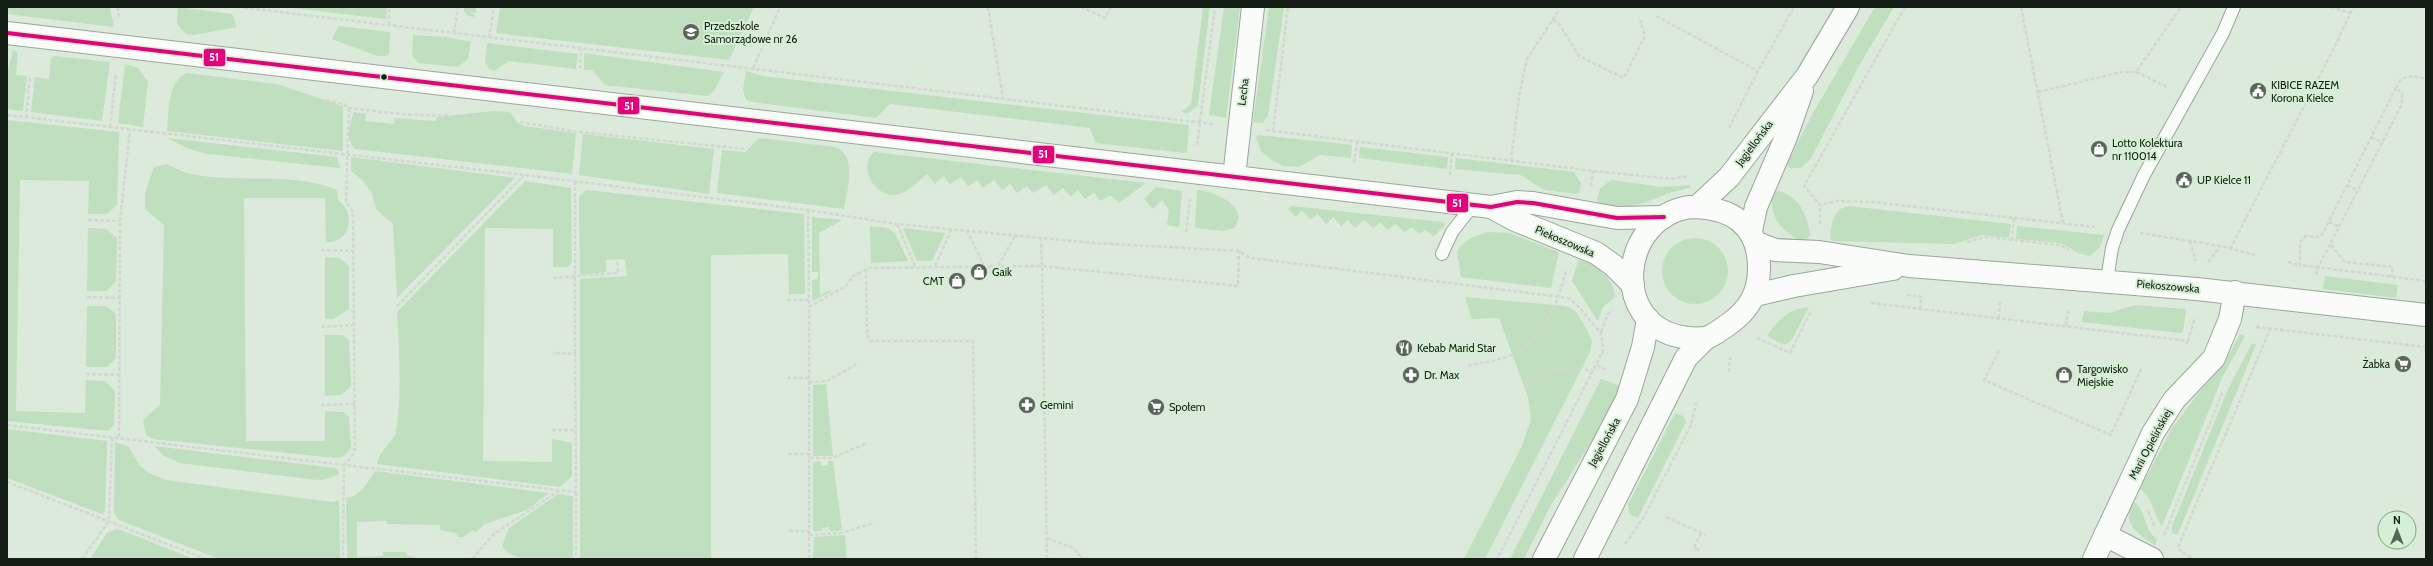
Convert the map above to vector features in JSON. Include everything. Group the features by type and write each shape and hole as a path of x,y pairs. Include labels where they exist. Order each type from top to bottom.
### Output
{"street":[{"name":"Lecha","path":"1234,177 1253,7"},
{"name":"Jagiellońska","path":"1698,207 1729,177 1807,76 1848,7"},
{"name":"Piekoszowska","path":"7,33 1482,206 1517,202 1533,203 1616,218 1664,217"},
{"name":"Jagiellońska","path":"1754,237 1756,207 1786,137 1807,76"},
{"name":"Piekoszowska","path":"1482,206 1596,253 1612,264 1633,284"},
{"path":"1585,559 1686,358 1706,338 1736,319 1746,310 1755,295 1759,271 1754,237 1744,223 1730,214 1698,207 1683,208 1664,217 1647,231 1638,246 1632,264 1633,284 1639,304 1648,319 1673,335 1706,338"},
{"name":"Piekoszowska","path":"1754,237 1775,250 1819,252 1909,266 2107,280 2235,292 2426,315"},
{"name":"Piekoszowska","path":"1755,295 1794,286 1909,266"},
{"name":"Marii Opielińskiej","path":"2094,559 2125,489 2166,412 2214,358 2230,319 2235,292"},
{"name":"Jagiellońska","path":"1544,559 1627,399 1643,347 1648,319"},
{"path":"2105,535 2157,550"}],"lane":[{"path":"2107,280 2111,254 2118,230 2144,175 2223,33 2234,7"},
{"path":"1442,254 1452,232 1482,206"}],"path":[{"path":"238,7 1218,124"},
{"path":"389,25 390,7"},
{"path":"454,33 458,7"},
{"path":"489,38 494,7"},
{"path":"753,68 780,7"},
{"path":"988,7 1003,99"},
{"path":"1081,7 1105,18 1111,7"},
{"path":"1196,152 1215,7"},
{"path":"1273,131 1288,7"},
{"path":"1728,131 1758,71 1794,7"},
{"path":"1905,7 1804,186 1820,205 1836,201 1872,202 2118,230"},
{"path":"2021,7 2063,223"},
{"path":"2136,72 2181,7"},
{"path":"2331,7 2350,13"},
{"path":"2230,249 2353,7"},
{"path":"1511,161 1519,96 1527,59 1558,10"},
{"path":"1656,16 1758,71"},
{"path":"1552,20 1560,25 1579,56 1624,78 1645,36 1640,20"},
{"path":"580,69 581,48"},
{"path":"110,128 116,70"},
{"path":"2038,92 2122,72 2136,72 2187,96"},
{"path":"26,118 30,76"},
{"path":"2300,265 2300,242 2306,236 2320,237 2401,79 2413,76 2426,79"},
{"path":"2318,268 2402,104 2402,94 2396,88"},
{"path":"343,559 344,465 351,458 355,449 353,212 346,202 349,108 415,116 454,114"},
{"path":"7,115 575,181 808,210 896,224 1015,236 1239,251 1251,258 1451,284 1560,296 1574,301 1600,332 1602,351 1592,374 1497,559"},
{"path":"518,119 522,124 562,130 745,149"},
{"path":"119,437 120,221 130,130"},
{"path":"1259,130 1672,179 1694,174"},
{"path":"2371,137 2383,143"},
{"path":"397,306 524,175"},
{"path":"575,181 576,559"},
{"path":"2347,186 2358,191"},
{"path":"1186,232 1190,196"},
{"path":"808,210 810,454 809,559"},
{"path":"2014,218 2012,240 2060,245 2070,251"},
{"path":"88,220 120,221"},
{"path":"2329,222 2340,227"},
{"path":"896,224 915,266"},
{"path":"935,266 951,230"},
{"path":"967,230 984,266"},
{"path":"2138,233 2221,246 2255,255"},
{"path":"998,266 1015,236"},
{"path":"1041,238 1047,559"},
{"path":"2190,241 2197,267"},
{"path":"2331,245 2345,262 2393,267 2391,276"},
{"path":"2204,268 2221,246"},
{"path":"321,250 353,251"},
{"path":"809,307 846,286 853,276 866,269 915,266 1042,266 1238,286 1239,251"},
{"path":"553,278 618,274 617,260"},
{"path":"2288,262 2318,268 2426,281"},
{"path":"1468,366 1512,355 1531,341 1560,296 1566,266"},
{"path":"866,269 867,334 870,341 973,341 976,559"},
{"path":"87,297 120,298"},
{"path":"1920,309 1921,297"},
{"path":"787,300 809,300"},
{"path":"1999,318 2000,300"},
{"path":"1866,302 2188,341"},
{"path":"1758,338 1790,353 1813,307"},
{"path":"2066,326 2068,311"},
{"path":"2183,351 2188,341 2195,314"},
{"path":"321,327 353,325"},
{"path":"2253,327 2426,348"},
{"path":"2175,554 2270,329"},
{"path":"1754,342 1762,333"},
{"path":"1999,351 1984,380 2111,435 2141,369"},
{"path":"553,353 575,354"},
{"path":"1723,357 1737,353"},
{"path":"1730,355 1730,372"},
{"path":"809,382 827,381 857,364"},
{"path":"1524,388 1535,377 1544,373 1582,367 1592,374"},
{"path":"86,374 120,375"},
{"path":"787,378 809,378"},
{"path":"2157,550 2224,390"},
{"path":"1624,546 1644,517 1692,425 1697,401"},
{"path":"321,405 355,404"},
{"path":"7,425 576,492"},
{"path":"552,430 576,430"},
{"path":"82,559 109,521 112,437"},
{"path":"810,458 832,458 865,444"},
{"path":"788,454 810,454"},
{"path":"7,482 206,559"},
{"path":"2125,489 2140,497 2146,506 2148,517 2159,533 2168,540"},
{"path":"472,559 494,534 560,490"},
{"path":"1666,517 1706,535"},
{"path":"789,531 809,533 841,533 874,523"},
{"path":"1699,550 1694,548 1701,533"},
{"path":"1047,538 1073,548 1083,559"},
{"path":"2173,544 2193,559"}],"green space":[{"path":"7,7 110,7 114,27 7,14"},
{"path":"178,7 232,14 237,27 194,35 186,34 177,24"},
{"path":"283,7 387,7 386,19"},
{"path":"464,7 476,7 476,13 469,12 475,15 474,17 468,16 464,11"},
{"path":"500,7 754,7 729,60 496,33"},
{"path":"1203,7 1210,7 1198,105 1188,113 1181,112 1191,104"},
{"path":"1224,7 1240,7 1226,118 1209,115"},
{"path":"1269,7 1284,7 1268,116 1263,123 1253,122"},
{"path":"1875,7 1894,7 1859,66 1810,160 1800,168 1789,168 1787,164 1813,113"},
{"path":"339,26 390,32 389,54 386,56 377,56 332,39"},
{"path":"413,35 446,37 471,42 468,59 458,67 419,63 412,56"},
{"path":"487,43 578,54 576,69 509,61 494,71 489,69 485,61"},
{"path":"13,50 18,53 16,75 27,76 23,111 7,109 7,75"},
{"path":"584,53 724,72 714,91 707,96 605,85 592,70 584,70"},
{"path":"54,56 110,62 102,121 31,112 35,77 49,79 51,59"},
{"path":"125,64 138,68 148,82 143,127 118,123"},
{"path":"746,71 762,76 1189,125 1187,151 1185,153 1096,143 1090,128 890,104 876,118 752,102 746,100 743,90"},
{"path":"187,73 277,84 343,106 343,151 167,131 172,90 180,77"},
{"path":"494,111 510,112 517,122 524,126 576,133 572,174 356,149 352,145 349,137 354,112 366,114 365,121 394,124 395,118 436,121 437,117"},
{"path":"7,120 119,132 117,204 107,214 88,214 89,181 20,180 16,411 85,413 86,380 105,381 115,391 114,425 108,431 7,421"},
{"path":"583,134 714,149 709,194 579,175"},
{"path":"1258,135 1352,145 1351,158 1320,155 1299,167 1283,166 1270,159 1261,151 1256,138"},
{"path":"167,138 337,157 340,168 208,154 189,149"},
{"path":"759,138 835,147 842,151 847,158 849,165 849,184 844,209 717,193 722,150 745,152"},
{"path":"1360,147 1448,157 1447,169 1359,158"},
{"path":"874,152 1146,183 1119,203 1110,195 1100,201 1094,192 1085,199 1078,190 1071,197 1063,188 1054,195 1046,185 1033,193 1027,186 1017,193 1010,184 1002,190 994,180 983,188 977,180 968,186 961,177 950,184 943,176 935,184 927,174 912,187 895,195 881,191 871,180 867,165 869,158"},
{"path":"351,157 515,178 397,298 393,224 377,210 371,192 363,181 351,171"},
{"path":"1456,158 1574,172 1581,183 1579,194 1544,190 1521,175 1455,169"},
{"path":"167,164 187,173 206,176 301,181 319,184 337,190 338,200 348,213 348,227 341,238 326,242 325,198 244,198 246,441 325,441 325,411 343,412 349,417 351,448 343,457 335,458 153,439 146,435 143,420 160,405 164,225 145,209 145,193 154,167"},
{"path":"1611,180 1662,187 1690,185 1690,188 1666,194 1638,205 1627,207 1601,206 1597,200 1600,189"},
{"path":"525,181 571,188 572,262 568,267 553,267 553,229 485,228 483,461 552,462 552,439 572,443 572,476 560,487 377,464 381,454 395,435 398,417 399,357 397,312"},
{"path":"1156,187 1182,191 1179,227 1167,225 1169,210 1162,200 1153,209 1144,199"},
{"path":"586,190 804,214 805,294 789,294 788,254 711,255 711,559 580,559 580,279 627,276 625,259 606,260 606,272 580,275 579,196"},
{"path":"1197,190 1212,193 1228,201 1234,207 1238,213 1238,220 1234,228 1223,231 1195,228"},
{"path":"1779,191 1792,198 1801,208 1807,220 1810,235 1805,242 1797,239 1784,229 1775,216 1772,200 1774,192"},
{"path":"1291,206 1443,222 1445,225 1434,236 1425,230 1419,234 1412,227 1404,232 1396,224 1387,230 1381,222 1373,228 1364,220 1355,228 1348,220 1341,226 1333,217 1326,224 1318,214 1310,219 1302,210 1296,217 1288,209"},
{"path":"1848,206 2011,224 2009,238 1981,235 1954,244 1832,241 1830,239 1833,219 1838,211"},
{"path":"812,217 842,220 819,233 820,295 830,290 831,292 812,301 812,280 818,279 818,272 812,272"},
{"path":"870,226 888,228 895,233 908,261 871,263"},
{"path":"2017,226 2104,235 2100,247 2090,256 2078,253 2061,243 2016,239"},
{"path":"88,228 106,229 117,238 116,281 107,291 87,291"},
{"path":"903,228 945,233 932,261 917,261"},
{"path":"1487,232 1509,233 1559,252 1551,288 1461,277 1457,252 1459,248 1469,239"},
{"path":"1695,238 1707,241 1718,248 1725,259 1728,271 1725,283 1718,294 1707,301 1695,304 1683,301 1672,294 1665,283 1662,271 1665,259 1672,248 1683,241"},
{"path":"325,257 339,258 349,266 349,309 333,319 325,319"},
{"path":"1582,259 1593,264 1604,273 1614,291 1615,297 1603,307 1598,321 1572,281 1578,261"},
{"path":"2325,276 2398,285 2396,298 2323,289"},
{"path":"1465,297 1566,306 1576,312 1592,341 1590,352 1485,559 1464,559 1521,448 1531,420 1528,397 1499,318 1472,319"},
{"path":"2135,305 2186,309 2183,331 2180,333 2082,322 2084,311 2109,313"},
{"path":"87,306 106,306 116,314 116,358 107,367 86,367"},
{"path":"1809,307 1791,341 1784,345 1767,336 1779,320 1784,316 1795,310"},
{"path":"2240,334 2245,336 2222,378 2162,526 2156,517 2148,497 2140,489 2171,430 2201,390 2223,366"},
{"path":"325,335 342,335 349,340 351,386 341,395 325,396"},
{"path":"2252,343 2256,345 2178,534 2172,534 2172,526 2228,389"},
{"path":"1601,379 1620,386 1607,417 1551,505 1524,559 1510,559"},
{"path":"826,384 833,456 813,456 813,385"},
{"path":"1675,413 1683,416 1686,422 1638,518 1630,515 1628,505"},
{"path":"7,429 107,441 105,512 102,514 7,478"},
{"path":"115,442 128,446 140,466 149,473 166,480 332,502 339,500 340,559 219,559 119,520 114,513"},
{"path":"154,446 335,468 339,471 339,474 327,479 317,480 180,463 164,456"},
{"path":"821,461 821,466 828,465 828,461 833,461 842,530 830,531 829,527 822,528 822,531 813,531 813,462"},
{"path":"375,471 549,493 527,510 485,524 476,532 473,530 463,537 458,537 456,533 440,530 440,525 387,524 387,521 357,522 357,557 383,556 383,552 406,552 406,555 419,559 347,559 346,498 351,497 360,491 367,484"},
{"path":"558,494 573,496 573,559 534,560 515,556 507,552 502,546 509,528"},
{"path":"2134,502 2141,510 2152,535 2157,539 2155,545 2138,533 2130,522 2130,509"},
{"path":"116,529 194,559 90,559 107,533"},
{"path":"845,535 847,559 813,559 814,537"}],"transit line":[{"name":"51","path":"7,33 1491,207 1517,202 1533,203 1617,218 1664,217"}],"place":[{"name":"Przedszkole Samorządowe nr 26","path":"691,32"},
{"name":"KIBICE RAZEM Korona Kielce","path":"2258,91"},
{"name":"Lotto Kolektura nr 110014","path":"2099,149"},
{"name":"UP Kielce 11","path":"2184,180"},
{"name":"Gaik","path":"979,272"},
{"name":"CMT","path":"957,281"},
{"name":"Kebab Marid Star","path":"1404,348"},
{"name":"Żabka","path":"2403,364"},
{"name":"Dr. Max","path":"1411,375"},
{"name":"Targowisko Miejskie","path":"2064,375"},
{"name":"Gemini","path":"1027,405"},
{"name":"Społem","path":"1156,407"}]}
